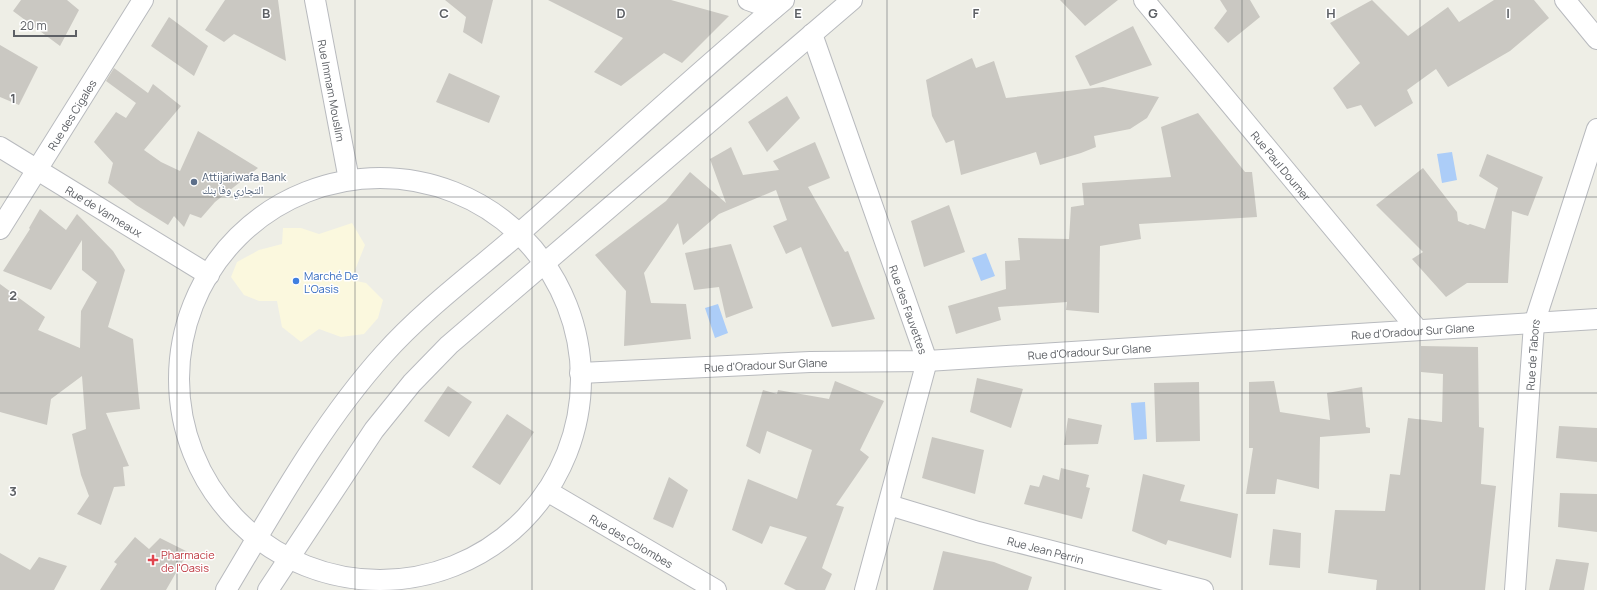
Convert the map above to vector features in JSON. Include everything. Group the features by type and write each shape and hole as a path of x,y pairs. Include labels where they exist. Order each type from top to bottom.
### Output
{"street":[{"name":"Rue des Cigales","path":"0,229 143,0"},
{"name":"Rue Immam Mouslim","path":"315,0 350,180"},
{"path":"748,0 778,5"},
{"path":"268,590 374,430 412,383 449,345 852,0"},
{"name":"Rue Paul Doumer","path":"1144,0 1418,330"},
{"path":"1565,0 1597,39"},
{"path":"226,590 257,538 341,406 383,355 422,315 519,234 778,5"},
{"name":"Rue des Fauvettes","path":"812,34 927,361 889,506 865,590"},
{"name":"Rue de Tabors","path":"1515,590 1534,324 1597,130"},
{"name":"Rue de Vanneaux","path":"0,147 209,275"},
{"path":"366,178 400,178 432,184 464,196 493,212 519,234 545,263 560,290 571,317 578,344 580,373 577,414 571,441 560,467 546,491 522,521 503,538 482,552 410,584 343,577 318,570 289,558 257,538 230,513 214,492 200,468 190,443 183,416 180,389 180,362 184,335 192,309 209,275 225,252 242,232 262,216 285,202 308,191 350,180 366,178"},
{"name":"Rue d'Oradour Sur Glane","path":"580,373 810,362 927,361 1597,319"},
{"name":"Rue des Colombes","path":"546,491 716,590"},
{"name":"Rue Jean Perrin","path":"889,506 978,532 1203,590"}],"shaded area":[{"name":"Marché De L'Oasis","path":"352,223 365,245 351,280 366,283 383,300 378,318 364,334 341,337 319,329 301,342 282,327 277,301 259,301 244,295 231,277 237,262 259,250 282,244 283,228 301,228 319,234"}],"water":[{"path":"1452,152 1457,180 1442,183 1437,154"},
{"path":"986,253 995,276 981,281 972,258"},
{"path":"718,304 728,333 715,338 705,308"},
{"path":"1145,402 1147,439 1134,440 1131,403"}],"building":[{"path":"21,0 67,0 79,10 60,46 13,11"},
{"path":"225,0 278,0 286,61 234,34 224,42 205,30"},
{"path":"445,0 493,0 482,44 463,32 466,17"},
{"path":"548,0 671,0 729,16 682,63 664,53 621,86 594,72 623,38"},
{"path":"1060,0 1118,0 1085,26"},
{"path":"1220,0 1250,0 1260,17 1228,43 1214,28 1227,11"},
{"path":"1372,0 1408,36 1448,7 1459,22 1494,0 1534,0 1549,18 1510,51 1448,87 1436,69 1407,90 1413,103 1375,127 1361,105 1347,109 1333,88 1360,63 1330,23"},
{"path":"169,17 208,46 194,76 151,46"},
{"path":"1133,26 1152,65 1090,86 1075,56"},
{"path":"0,45 38,67 19,105 0,97"},
{"path":"972,58 976,68 994,61 1006,98 1103,87 1159,97 1147,118 1130,129 1094,136 1096,147 1081,153 1040,165 1036,152 961,175 954,140 946,143 932,116 926,80"},
{"path":"114,68 148,93 153,84 181,106 144,150 161,162 180,171 198,131 258,168 215,202 201,218 190,214 184,227 174,216 168,225 136,205 108,183 113,163 94,142 116,112 126,118 136,103 106,81"},
{"path":"449,73 500,96 489,123 436,102"},
{"path":"787,96 800,118 767,152 748,122"},
{"path":"1198,113 1245,172 1252,172 1257,217 1139,224 1141,239 1100,246 1099,313 1066,310 1067,302 998,307 1001,320 956,334 948,306 1006,289 1005,261 1020,260 1018,238 1069,239 1071,207 1084,205 1082,183 1171,177 1161,127"},
{"path":"815,142 830,178 808,187 845,252 848,251 875,319 832,327 801,247 786,254 773,226 787,220 776,190 719,214 683,245 678,223 644,273 651,303 686,304 691,339 624,346 626,291 595,255 666,201 690,172 726,203 710,159 731,147 743,175 779,170 773,161"},
{"path":"1487,154 1543,177 1528,216 1512,211 1508,283 1467,283 1446,297 1412,259 1423,252 1376,205 1423,168 1457,212 1458,221 1485,229 1498,188 1479,176"},
{"path":"949,205 965,252 924,267 911,221"},
{"path":"40,209 66,230 77,214 113,251 125,270 108,327 133,339 140,409 106,413 129,466 123,467 125,486 114,487 101,525 77,514 89,496 81,475 72,434 86,429 82,376 51,399 47,425 0,412 0,284 45,317 38,330 80,348 81,311 97,282 82,270 82,240 51,290 3,271 30,229 29,228"},
{"path":"731,244 753,308 726,318 719,287 694,290 685,253"},
{"path":"1421,346 1478,347 1479,427 1484,428 1481,484 1496,486 1485,590 1376,590 1377,580 1328,573 1335,510 1385,511 1390,474 1400,475 1408,418 1442,422 1443,374 1421,372"},
{"path":"977,378 1023,389 1011,428 970,412"},
{"path":"835,381 884,401 860,450 869,457 836,505 844,507 822,568 832,574 825,590 796,590 784,584 807,537 770,526 762,544 732,530 748,479 797,499 812,450 767,431 760,454 746,446 763,390 777,394 778,390 829,399"},
{"path":"1274,381 1280,412 1330,420 1327,393 1362,387 1366,427 1370,428 1370,433 1320,437 1319,489 1277,479 1275,494 1246,494 1253,448 1249,448 1249,382"},
{"path":"1199,382 1200,441 1156,442 1154,383"},
{"path":"448,386 472,402 449,437 424,421"},
{"path":"507,414 534,432 500,485 472,467"},
{"path":"1068,418 1102,425 1098,444 1064,445"},
{"path":"1559,426 1597,428 1597,462 1556,458"},
{"path":"932,437 984,450 975,494 922,478"},
{"path":"1061,468 1089,475 1086,487 1090,488 1082,519 1024,504 1030,485 1039,487 1043,475 1059,480"},
{"path":"1143,474 1185,485 1180,501 1238,514 1231,558 1168,540 1166,545 1132,531"},
{"path":"669,477 688,490 673,528 653,519"},
{"path":"1560,493 1597,494 1597,532 1558,527"},
{"path":"1273,529 1301,533 1300,568 1269,565"},
{"path":"135,537 149,549 160,538 188,552 166,590 100,590 117,564 114,562"},
{"path":"943,551 994,562 1032,577 1028,590 933,590"},
{"path":"0,553 30,570 39,557 67,566 54,590 0,590"},
{"path":"1556,559 1589,563 1584,590 1549,590"}],"place":[{"name":"Attijariwafa Bank التجاري وفا بنك","path":"194,182"},
{"name":"Marché De L'Oasis","path":"296,281"},
{"name":"Pharmacie de l'Oasis","path":"153,560"}]}
